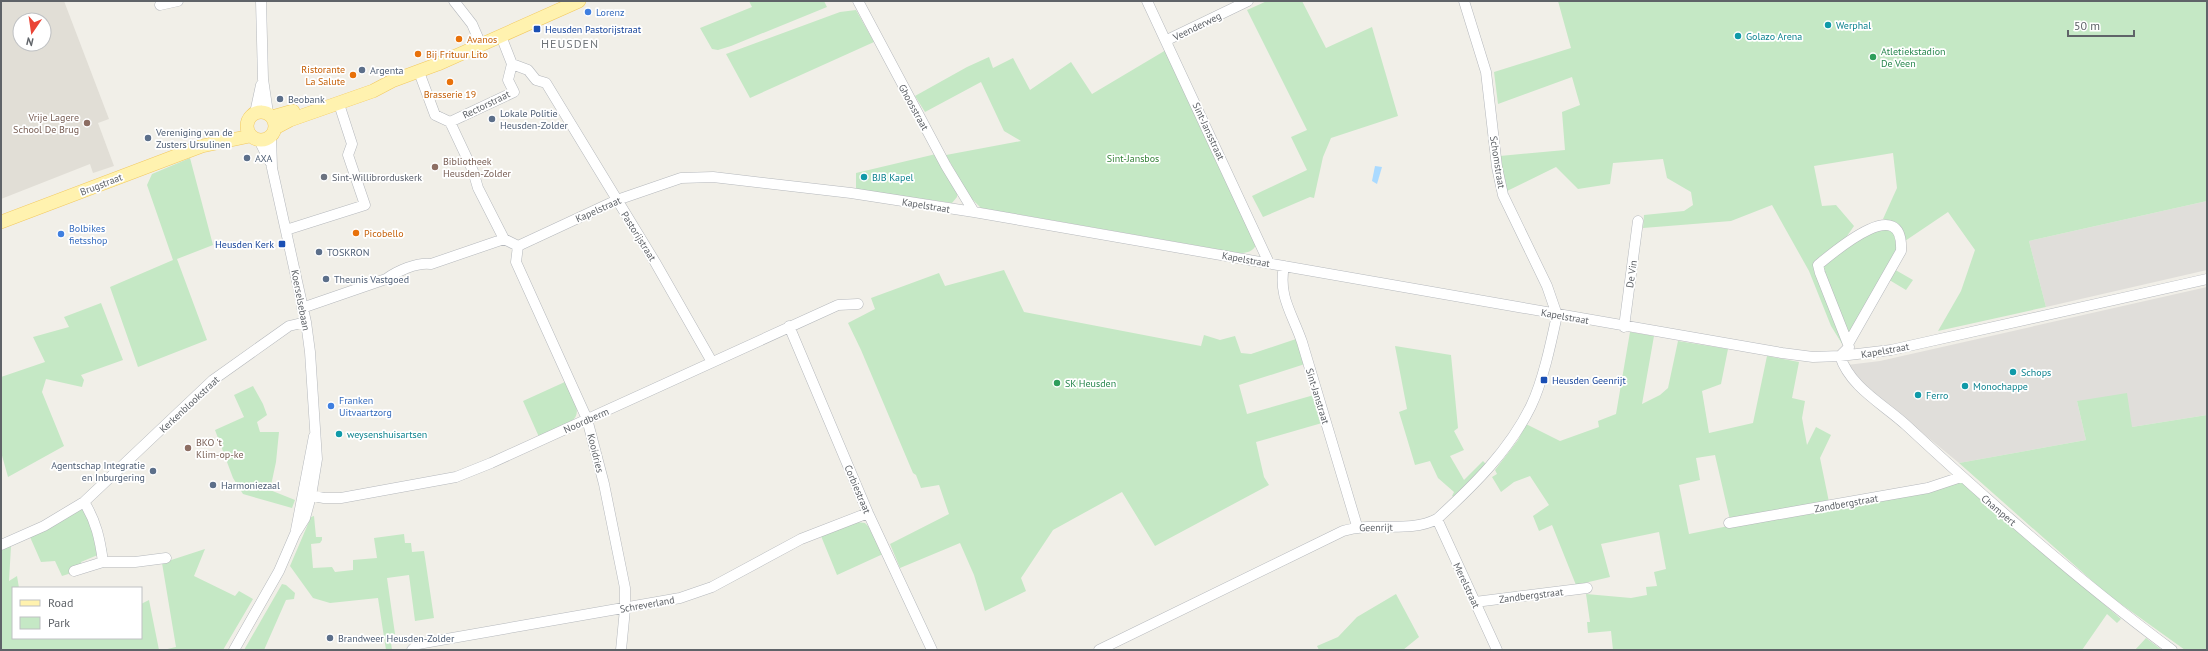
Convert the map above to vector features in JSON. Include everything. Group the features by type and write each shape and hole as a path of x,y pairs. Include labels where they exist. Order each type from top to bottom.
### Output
{"main road":[{"path":"262,126 340,109 392,81 419,72 579,1"},
{"path":"262,126 371,84 392,81"},
{"name":"Brugstraat","path":"1,222 202,146 262,126"}],"street":[{"path":"160,5 178,1"},
{"name":"Koerselsebaan","path":"234,650 279,571 295,534 307,495 311,444 314,434 314,397 306,322 262,126 261,1"},
{"path":"454,1 472,24 481,45"},
{"name":"Ghoosstraat","path":"858,1 946,166 974,212"},
{"name":"Sint-Jansstraat","path":"1147,1 1167,40 1269,263"},
{"name":"Veenderweg","path":"1167,40 1248,1"},
{"name":"Schomstraat","path":"1464,1 1486,72 1497,167 1503,196 1547,286 1557,315"},
{"name":"Rectorstraat","path":"450,122 514,92 508,80 512,64 501,36"},
{"name":"Pastorijstraat","path":"512,64 528,70 536,80 546,83 712,362"},
{"path":"419,72 435,115 450,122 473,171 478,188 504,238 518,246"},
{"path":"286,230 365,205 348,156 352,144 340,109"},
{"name":"Kapelstraat","path":"518,246 617,200 681,178 713,177 852,193 974,212 1624,327 1813,357 1840,356 1892,350 2207,279"},
{"name":"De Vin","path":"1624,327 1638,221"},
{"path":"1840,356 1849,347 1848,344 1901,251 1900,238 1896,229 1887,224 1878,225 1844,243 1818,265 1848,344"},
{"path":"302,308 386,279 424,263 431,264 504,238"},
{"name":"Kooidries","path":"518,246 516,262 587,419 604,484 625,588 625,609 621,650"},
{"name":"Sint-Janstraat","path":"1284,266 1281,284 1282,293 1293,316 1302,342 1357,526"},
{"name":"Noordberm","path":"307,495 324,498 341,498 456,476 491,463 838,305 858,304"},
{"name":"Geenrijt","path":"1099,650 1343,531 1357,526 1414,527 1427,524 1437,519 1494,462 1516,434 1532,404 1557,315"},
{"name":"Kerkenblookstraat","path":"1,545 44,526 84,502 213,380 289,326 306,322"},
{"name":"Corbiestraat","path":"789,326 868,513 932,650"},
{"name":"Champert","path":"1840,356 1844,369 1854,381 1905,424 1961,477 2121,612 2172,650"},
{"name":"Zandbergstraat","path":"1729,523 1928,488 1961,477"},
{"path":"84,502 94,518 98,529 103,562"},
{"name":"Schreverland","path":"412,650 418,644 625,609 680,598 712,587 801,539 868,513"},
{"name":"Merelstraat","path":"1437,519 1497,650"},
{"path":"74,572 103,562 135,562 166,558"},
{"name":"Zandbergstraat","path":"1475,602 1586,588"}],"shaded area":[{"path":"1,1 64,1 109,119 98,123 114,166 93,173 90,164 1,199"},
{"path":"2207,201 2207,270 2046,307 2029,241"},
{"path":"2207,287 2207,415 2132,427 2077,401 2086,440 1959,463 1857,379 1847,365 1880,361"}],"green space":[{"path":"749,1 824,1 827,7 731,46 718,50 712,49 700,28 752,7"},
{"path":"1267,1 1302,1 1326,48 1372,27 1398,116 1331,138 1323,157 1314,198 1310,197 1263,217 1252,196 1307,170 1291,137 1307,130 1247,10"},
{"path":"1558,1 2207,1 2207,201 2029,241 2046,307 1938,331 1961,291 1975,250 1948,212 1905,241 1903,231 1896,222 1883,219 1897,188 1893,153 1814,166 1822,206 1836,205 1854,226 1845,239 1880,227 1892,231 1900,248 1844,347 1831,326 1809,271 1772,205 1731,221 1643,228 1644,215 1684,211 1693,205 1691,192 1667,178 1663,159 1613,163 1610,184 1578,189 1556,167 1507,191 1500,156 1565,150 1562,112 1580,105 1572,77 1498,104 1494,72 1571,48"},
{"path":"856,10 874,42 750,98 726,54 840,12"},
{"name":"Sint-Jansbos","path":"1166,50 1256,244 1255,247 1249,252 1239,253 981,208 969,196 946,155 1021,141 1004,131 981,82 925,112 915,96 967,67 989,57 993,68 1013,58 1030,90 1071,62 1092,94"},
{"path":"936,154 957,192 957,197 952,203 856,189 856,173"},
{"path":"190,158 213,245 177,259 207,340 138,367 110,287 173,260 147,185 152,174"},
{"path":"1892,268 1913,280 1906,290 1886,278"},
{"name":"SK Heusden","path":"1004,270 1024,312 1201,346 1204,335 1220,340 1235,336 1241,353 1251,354 1296,339 1305,364 1239,385 1247,414 1314,395 1322,423 1256,442 1264,477 1269,485 1155,546 1122,492 1053,530 1021,578 1026,591 985,611 974,575 960,543 900,568 890,544 949,514 939,485 921,488 916,475 913,473 848,323 875,309 871,298 939,273 945,286"},
{"path":"101,303 123,360 81,375 84,380 82,387 46,379 42,392 64,446 8,477 1,452 1,377 45,362 33,337 69,327 64,317"},
{"path":"1630,332 1654,336 1642,404 1660,395 1668,388 1678,341 1728,349 1721,384 1702,391 1709,433 1753,423 1767,356 1799,362 1792,398 1805,401 1802,418 1807,445 1816,427 1831,435 1820,458 1829,502 1730,520 1715,455 1696,458 1700,480 1679,485 1689,534 1945,482 1954,474 2121,619 2117,623 2107,614 2082,650 1613,650 1611,631 1588,633 1587,622 1590,622 1586,594 1631,598 1647,595 1646,587 1657,586 1654,572 1666,569 1659,532 1601,544 1610,577 1576,585 1552,525 1539,531 1533,516 1549,505 1530,476 1514,482 1501,492 1492,477 1497,474 1495,470 1518,440 1526,424 1560,441 1599,427 1598,421 1616,414"},
{"path":"1395,346 1451,355 1458,428 1454,431 1464,450 1450,456 1464,480 1483,461 1486,464 1454,497 1452,496 1454,492 1438,478 1430,461 1415,465 1399,412 1407,409"},
{"path":"567,381 576,405 577,413 575,418 570,422 539,437 523,401"},
{"path":"253,386 267,415 257,422 260,432 279,432 276,462 270,490 295,500 292,508 243,494 233,478 215,430 244,417 234,395"},
{"path":"2127,393 2132,427 2207,415 2207,650 2185,650 2107,594 1959,463 2086,440 2077,401"},
{"path":"90,504 107,551 81,562 84,569 62,576 55,561 41,562 30,537 57,524"},
{"path":"314,516 316,537 322,537 322,540 320,543 311,544 313,568 332,567 335,572 353,570 353,560 377,558 374,538 404,534 405,543 411,543 412,552 424,551 434,618 415,621 409,575 387,578 395,634 390,635 392,650 386,650 378,598 330,603 313,598 290,566 311,517"},
{"path":"857,522 865,523 868,526 883,554 837,575 821,536"},
{"path":"11,546 9,581 17,576 19,587 12,587 12,639 142,639 142,604 149,600 159,650 1,650 1,550"},
{"path":"205,549 194,576 235,596 239,591 253,599 223,650 163,650 176,647 162,563"},
{"path":"282,584 286,585 295,593 294,599 286,600 264,650 244,650"},
{"path":"1396,594 1419,637 1403,650 1319,650 1317,646 1338,637 1357,617"},
{"path":"2146,638 2162,650 2135,650"}],"water":[{"path":"1375,166 1382,167 1377,184 1372,181"}],"place":[{"name":"Lorenz","path":"588,12"},
{"name":"Werphal","path":"1828,25"},
{"name":"Heusden Pastorijstraat","path":"537,29"},
{"name":"Golazo Arena","path":"1738,36"},
{"name":"Avanos","path":"459,39"},
{"name":"Bij Frituur Lito","path":"418,54"},
{"name":"Atletiekstadion De Veen","path":"1873,57"},
{"name":"Argenta","path":"362,70"},
{"name":"Ristorante La Salute","path":"353,75"},
{"name":"Brasserie 19","path":"450,82"},
{"name":"Beobank","path":"280,99"},
{"name":"Lokale Politie Heusden-Zolder","path":"492,119"},
{"name":"Vrije Lagere School De Brug","path":"87,123"},
{"name":"Vereniging van de Zusters Ursulinen","path":"148,138"},
{"name":"AXA","path":"247,158"},
{"name":"Bibliotheek Heusden-Zolder","path":"435,167"},
{"name":"Sint-Willibrorduskerk","path":"324,177"},
{"name":"BJB Kapel","path":"864,177"},
{"name":"Picobello","path":"356,233"},
{"name":"Bolbikes fietsshop","path":"61,234"},
{"name":"Heusden Kerk","path":"282,244"},
{"name":"TOSKRON","path":"319,252"},
{"name":"Theunis Vastgoed","path":"326,279"},
{"name":"Schops","path":"2013,372"},
{"name":"Heusden Geenrijt","path":"1544,380"},
{"name":"SK Heusden","path":"1057,383"},
{"name":"Monochappe","path":"1965,386"},
{"name":"Ferro","path":"1918,395"},
{"name":"Franken Uitvaartzorg","path":"331,406"},
{"name":"weysenshuisartsen","path":"339,434"},
{"name":"BKO 't Klim-op-ke","path":"188,448"},
{"name":"Agentschap Integratie en Inburgering","path":"153,471"},
{"name":"Harmoniezaal","path":"213,485"},
{"name":"Brandweer Heusden-Zolder","path":"330,638"}],"district":[{"name":"HEUSDEN","path":"570,44"}]}
